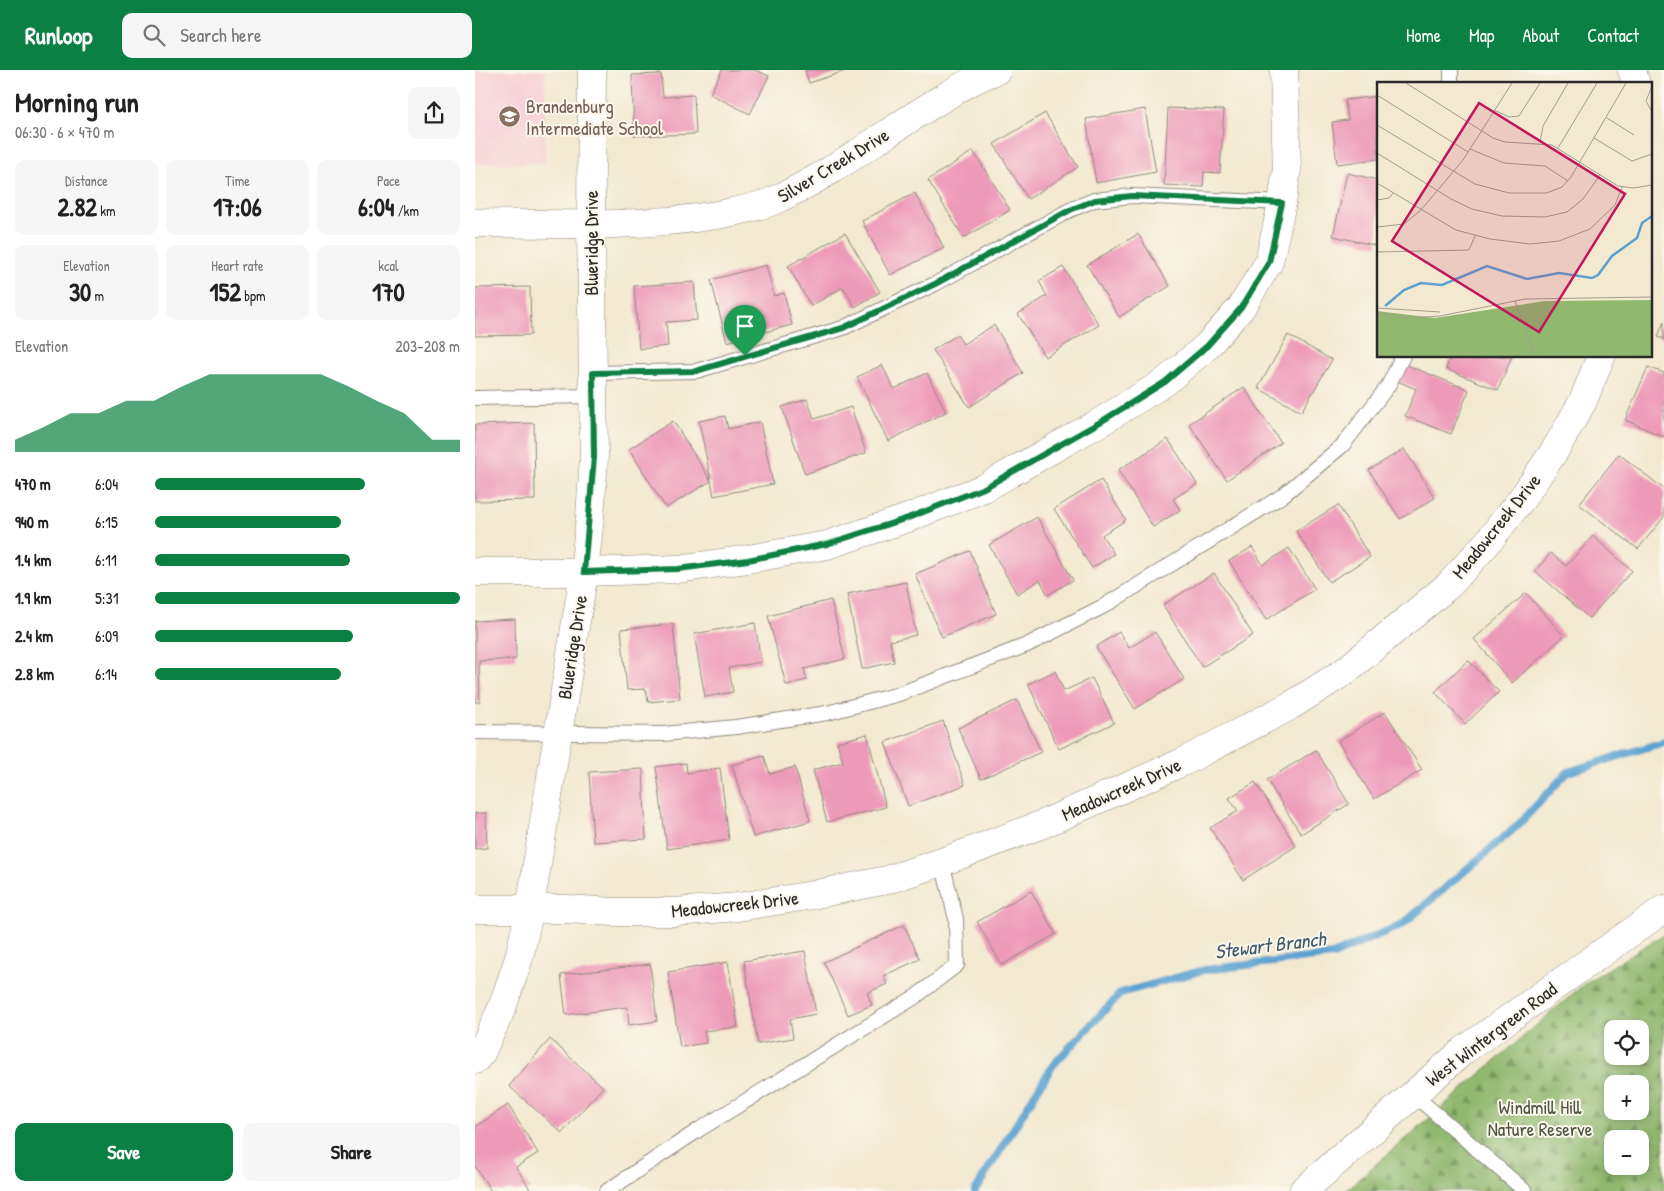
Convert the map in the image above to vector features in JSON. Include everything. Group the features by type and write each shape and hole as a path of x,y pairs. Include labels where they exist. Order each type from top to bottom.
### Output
{"street":[{"name":"Blueridge Drive","path":"475,1060 481,1053 502,1008 519,958 530,908 584,572 594,457 591,225 592,70"},
{"path":"475,572 584,572 678,569 748,560 827,544 908,518 984,488 1102,421 1165,382 1207,346 1241,308 1269,262 1282,203 1287,169 1284,70"},
{"name":"Silver Creek Drive","path":"475,223 591,225 689,219 731,212 774,201 814,180 984,72"},
{"name":"Meadowcreek Drive","path":"475,909 530,908 657,912 737,907 807,896 887,880 942,862 1043,824 1185,761 1289,706 1344,672 1449,585 1487,544 1523,497 1555,450 1583,401 1600,358"},
{"name":"West Wintergreen Road","path":"1303,1191 1463,1051 1664,909"}],"lane":[{"path":"475,398 696,371 843,328 935,284 1070,210 1095,200 1132,196 1282,203"},
{"path":"475,732 663,734 736,727 827,713 899,694 1027,645 1104,606 1282,496 1343,445 1389,386 1402,358"},
{"path":"607,1191 700,1130 915,997 957,965 956,919 942,862"},
{"path":"1413,1094 1525,1191"}],"shaded area":[{"name":"Brandenburg Intermediate School","path":"475,70 545,70 545,163 475,164"}],"green space":[{"name":"Windmill Hill Nature Reserve","path":"1664,934 1664,1191 1345,1191 1584,984"}],"building":[{"path":"722,70 755,70 769,76 750,114 710,94"},
{"path":"805,70 848,70 809,83"},
{"path":"661,74 663,97 694,95 696,134 634,136 632,75"},
{"path":"1377,96 1377,159 1337,164 1332,122 1348,120 1345,100"},
{"path":"1168,108 1224,110 1220,173 1204,172 1203,187 1164,185"},
{"path":"1145,109 1156,172 1096,183 1086,119"},
{"path":"1045,113 1078,167 1028,199 994,144"},
{"path":"973,151 1010,210 964,238 928,180"},
{"path":"1347,173 1377,180 1377,246 1333,236"},
{"path":"915,193 944,248 890,275 862,221"},
{"path":"845,233 880,292 855,307 843,287 811,306 788,266"},
{"path":"1138,234 1170,286 1119,317 1087,265"},
{"path":"766,265 774,296 784,293 792,325 727,342 711,280"},
{"path":"1063,267 1099,325 1045,357 1018,314 1047,296 1039,281"},
{"path":"694,282 697,320 666,322 668,346 639,349 634,286"},
{"path":"530,287 531,335 475,336 475,288"},
{"path":"1664,321 1664,339 1658,337"},
{"path":"994,325 1023,373 969,407 933,350 957,335 963,344"},
{"path":"1288,335 1332,360 1301,412 1258,388"},
{"path":"1450,358 1511,358 1498,390 1446,369"},
{"path":"1404,364 1469,390 1451,434 1405,416 1416,389 1397,381"},
{"path":"882,365 894,389 927,373 946,412 888,441 857,377"},
{"path":"1648,367 1664,373 1664,437 1625,420"},
{"path":"1244,387 1281,443 1227,480 1189,424"},
{"path":"807,399 814,419 851,407 866,453 805,474 782,407"},
{"path":"725,416 728,429 760,422 773,484 714,496 699,421"},
{"path":"673,421 711,481 666,508 629,449"},
{"path":"534,423 535,500 475,501 475,425"},
{"path":"1168,439 1197,484 1173,499 1180,510 1153,527 1118,470"},
{"path":"1404,449 1435,498 1400,519 1369,470"},
{"path":"1619,454 1664,489 1664,517 1638,549 1579,504"},
{"path":"1101,480 1126,520 1102,535 1114,554 1092,568 1054,509"},
{"path":"1338,505 1370,557 1329,582 1296,531"},
{"path":"1037,517 1073,580 1048,595 1040,580 1017,594 989,545"},
{"path":"1593,536 1632,571 1589,618 1535,571 1551,553 1566,566"},
{"path":"1252,547 1263,565 1289,548 1315,589 1266,620 1229,561"},
{"path":"970,551 996,614 942,637 915,574"},
{"path":"1214,573 1253,635 1202,667 1163,605"},
{"path":"906,582 916,635 890,641 894,662 862,669 847,594"},
{"path":"1526,593 1564,636 1512,683 1474,639"},
{"path":"831,600 845,659 804,669 807,680 786,685 768,616"},
{"path":"515,619 516,659 479,661 480,702 475,702 475,621"},
{"path":"755,623 761,662 729,668 733,692 705,697 694,634"},
{"path":"673,624 680,699 648,702 646,689 627,690 621,629"},
{"path":"1119,632 1129,648 1155,632 1184,679 1135,709 1096,647"},
{"path":"1468,660 1499,692 1465,724 1435,692"},
{"path":"1055,671 1064,691 1092,678 1114,723 1059,749 1028,684"},
{"path":"1017,700 1041,752 981,779 958,728"},
{"path":"1385,712 1422,770 1374,799 1338,741"},
{"path":"943,721 965,785 908,806 885,742"},
{"path":"867,734 886,807 827,822 813,770 843,762 837,742"},
{"path":"1316,750 1349,804 1301,834 1267,780"},
{"path":"764,756 770,774 795,767 810,821 753,837 732,765"},
{"path":"686,763 687,773 720,768 729,840 667,849 656,767"},
{"path":"643,769 646,839 593,842 589,772"},
{"path":"1255,782 1296,846 1243,880 1210,828 1238,811 1229,798"},
{"path":"475,813 486,813 487,848 475,849"},
{"path":"1031,891 1056,934 1002,965 977,922"},
{"path":"904,925 920,959 883,976 887,984 867,993 872,1005 848,1015 824,962"},
{"path":"805,951 816,1014 790,1019 793,1038 758,1044 744,961"},
{"path":"728,962 738,1027 704,1031 706,1043 680,1047 668,972"},
{"path":"650,964 657,1021 629,1025 627,1007 566,1015 561,975"},
{"path":"550,1039 603,1087 562,1133 509,1086"},
{"path":"508,1105 538,1153 516,1167 530,1189 527,1191 491,1191 475,1166 475,1127"}],"waterway":[{"name":"Stewart Branch","path":"975,1191 1053,1065 1121,993 1204,970 1333,955 1403,924 1517,826 1568,772 1664,742"}],"place":[{"name":"Brandenburg Intermediate School","path":"510,117"}],"route":[{"path":"1132,196 1282,203 1269,262 1241,308 1207,346 1165,382 1102,421 984,488 908,518 827,544 748,560 678,569 584,572 594,457 593,373 696,371 745,356 843,328 935,284 1070,210 1095,200 1132,196"}]}
